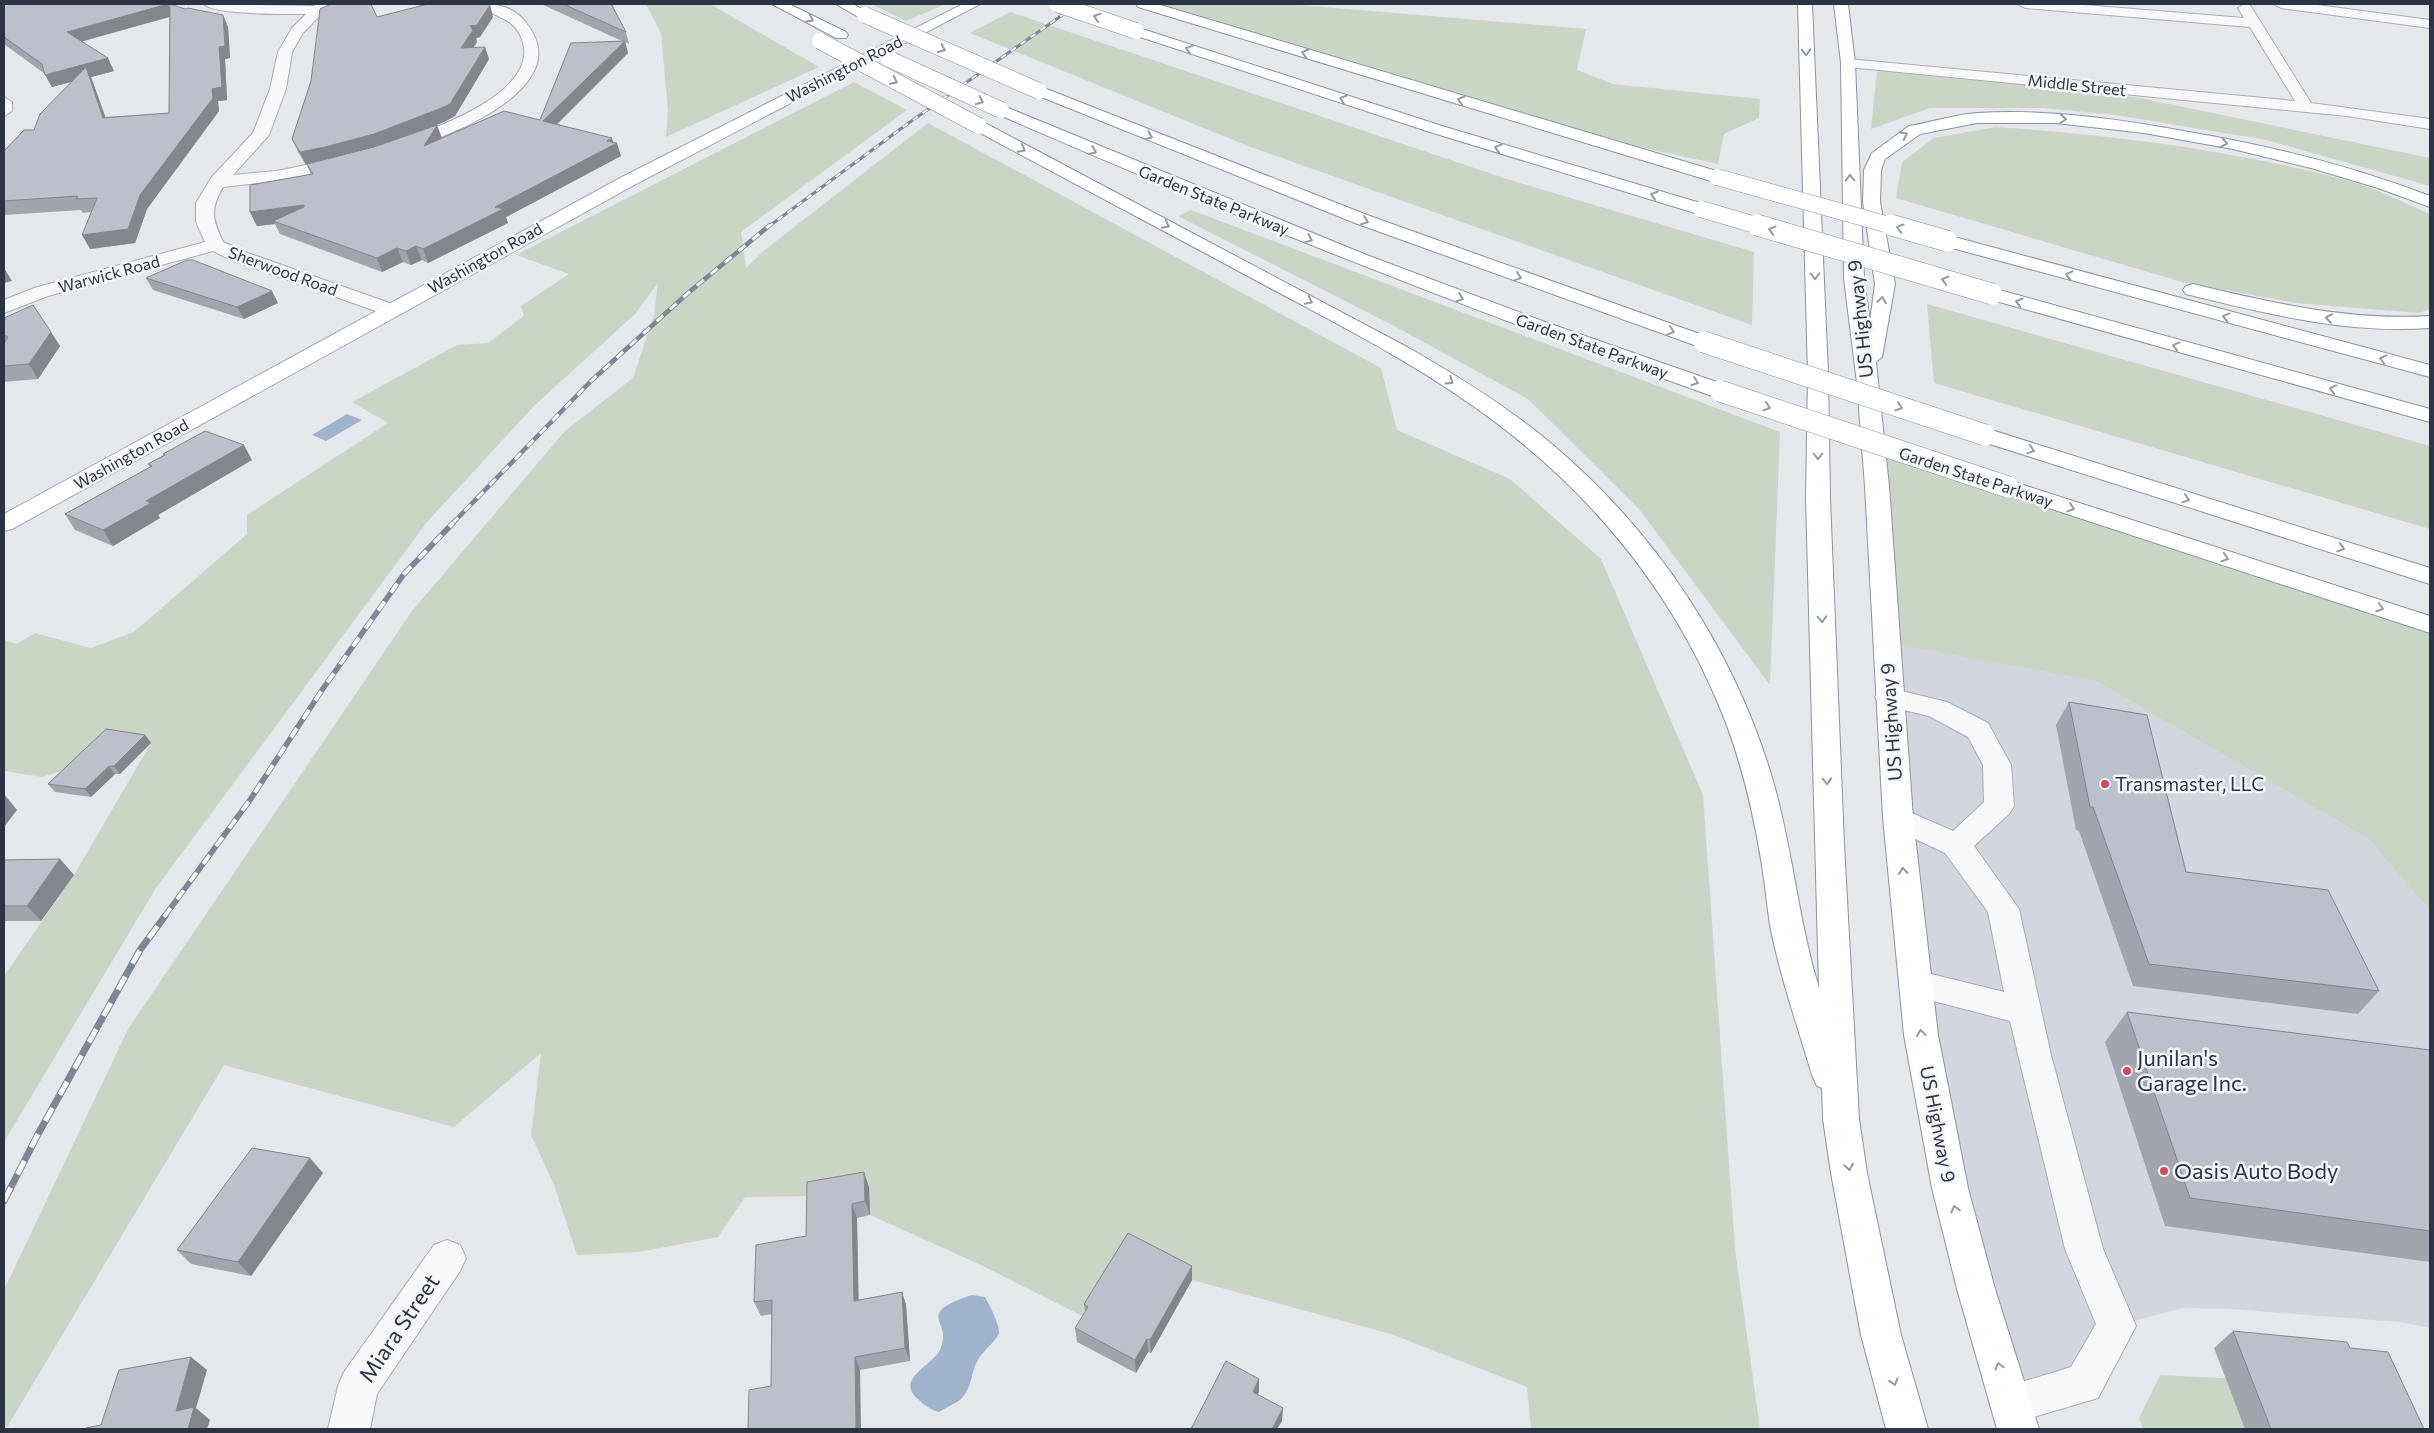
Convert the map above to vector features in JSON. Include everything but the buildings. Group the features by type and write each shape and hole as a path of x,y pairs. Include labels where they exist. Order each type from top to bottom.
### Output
{"main road":[{"path":"764,4 820,41 1267,279 1434,371 1507,419 1541,446 1574,475 1612,514 1642,549 1688,617 1733,707 1754,767 1777,862 1787,926 1842,1119"},
{"name":"Garden State Parkway","path":"779,4 860,45 1000,110 1114,159 1380,267 1535,326 1720,391 2430,625"},
{"name":"Garden State Parkway","path":"843,4 1039,91 1379,226 1704,342 1985,435 2430,576"},
{"name":"Washington Road","path":"4,524 645,172 973,4"},
{"path":"1057,4 1436,129 1700,209 1992,294 2430,416"},
{"path":"1143,4 1575,134 1947,234 2430,371"},
{"path":"1805,4 1818,364 1818,498 1829,835 1842,1119 1857,1217 1881,1335 1907,1429"},
{"name":"US Highway 9","path":"1841,4 1848,63 1849,171 1854,278 1868,383 1877,486 1898,818 1920,1035 1950,1188 2014,1417"},
{"path":"1868,383 1885,285 1871,187 1874,167 1891,142 1926,126 1975,118 2014,116 2061,119 2144,129 2229,144 2325,166 2396,187 2430,202"},
{"path":"1947,234 2282,310 2367,323 2430,322"}],"street":[{"path":"211,4 250,9 321,7"},
{"path":"393,149 448,129 478,114 502,98 529,71 532,41 512,16 487,4"},
{"path":"2024,4 2254,23"},
{"path":"2242,4 2306,107"},
{"path":"2281,4 2430,24"},
{"name":"Sherwood Road","path":"321,7 297,30 284,52 278,90 261,135 217,182 205,203 205,222 215,245 238,256 391,310"},
{"name":"Middle Street","path":"1848,63 2306,107 2430,124"},
{"path":"4,102 4,111"},
{"path":"217,182 331,167 366,157"},
{"name":"Warwick Road","path":"4,307 41,292 215,245"},
{"path":"1889,697 1937,709 1978,730 1997,765 1999,806 1956,846"},
{"path":"1898,818 1956,846 2003,909 2034,1055 2084,1249 2116,1326 2084,1384 2014,1417"},
{"path":"1915,983 2025,1011"},
{"name":"Miara Street","path":"348,1429 358,1386 447,1258"}],"shaded area":[{"path":"1886,643 2096,681 2369,839 2430,911 2430,1328 2400,1322 2231,1309 2182,1308 2116,1326 2084,1384 2010,1404 1950,1188"}],"green space":[{"path":"646,4 710,4 819,67 666,137 668,111 661,33"},
{"path":"872,4 946,4 906,21"},
{"path":"1157,4 1288,4 1586,29 1577,70 1613,84 1760,99 1759,118 1724,134 1718,164 1575,133 1162,10"},
{"path":"1010,12 1510,180 1754,252 1752,325 1248,146 970,33"},
{"path":"1877,71 2069,89 2140,98 2430,158 2430,186 2266,140 2116,115 2043,108 1930,108 1871,129"},
{"path":"854,82 907,110 741,232 746,268 766,249 928,123 1381,368 1397,430 1510,479 1601,559 1703,795 1735,1249 1760,1429 1531,1429 1527,1387 1391,1334 1192,1280 1086,1318 981,1265 870,1215 869,1187 813,1196 745,1197 718,1237 639,1252 577,1255 554,1185 531,1135 541,1053 454,1127 224,1065 6,1429 4,1429 4,1290 128,1029 412,611 565,431 633,378 654,315 658,283 635,314 534,406 427,522 156,888 4,1142 4,976 74,875 151,743 42,777 4,771 4,640 17,644 35,633 91,648 134,632 247,534 247,515 388,423 352,402 457,345 488,343 524,316 521,306 569,274 516,255"},
{"path":"1996,127 2130,139 2218,152 2306,170 2349,181 2380,192 2430,214 2430,309 2419,313 2296,303 2182,282 1896,198 1902,162 1934,138"},
{"path":"1191,210 1780,432 1770,685 1639,509 1528,399 1394,326 1178,216"},
{"path":"1927,304 2430,446 2430,529 1934,383"},
{"path":"1872,440 2008,487 2430,625 2430,911 2369,839 2096,681 1886,643"},
{"path":"2160,1375 2239,1379 2310,1429 2143,1429 2139,1418"}],"water":[{"path":"347,414 362,420 326,441 312,435"},
{"path":"972,1295 985,1297 996,1320 999,1333 978,1360 966,1393 958,1401 939,1412 931,1409 919,1400 912,1392 911,1386 917,1373 940,1350 943,1332 939,1313 943,1308 954,1302"}],"railway":[{"path":"768,227 910,122 1078,4"},
{"path":"452,524 591,381 688,293 770,225"},
{"path":"164,917 250,800 322,690 404,574 453,523"},
{"path":"4,1201 37,1136 140,950 165,916"}],"place":[{"name":"Transmaster, LLC","path":"2105,784"},
{"name":"Junilan's Garage Inc.","path":"2127,1071"},
{"name":"Oasis Auto Body","path":"2164,1171"}]}
